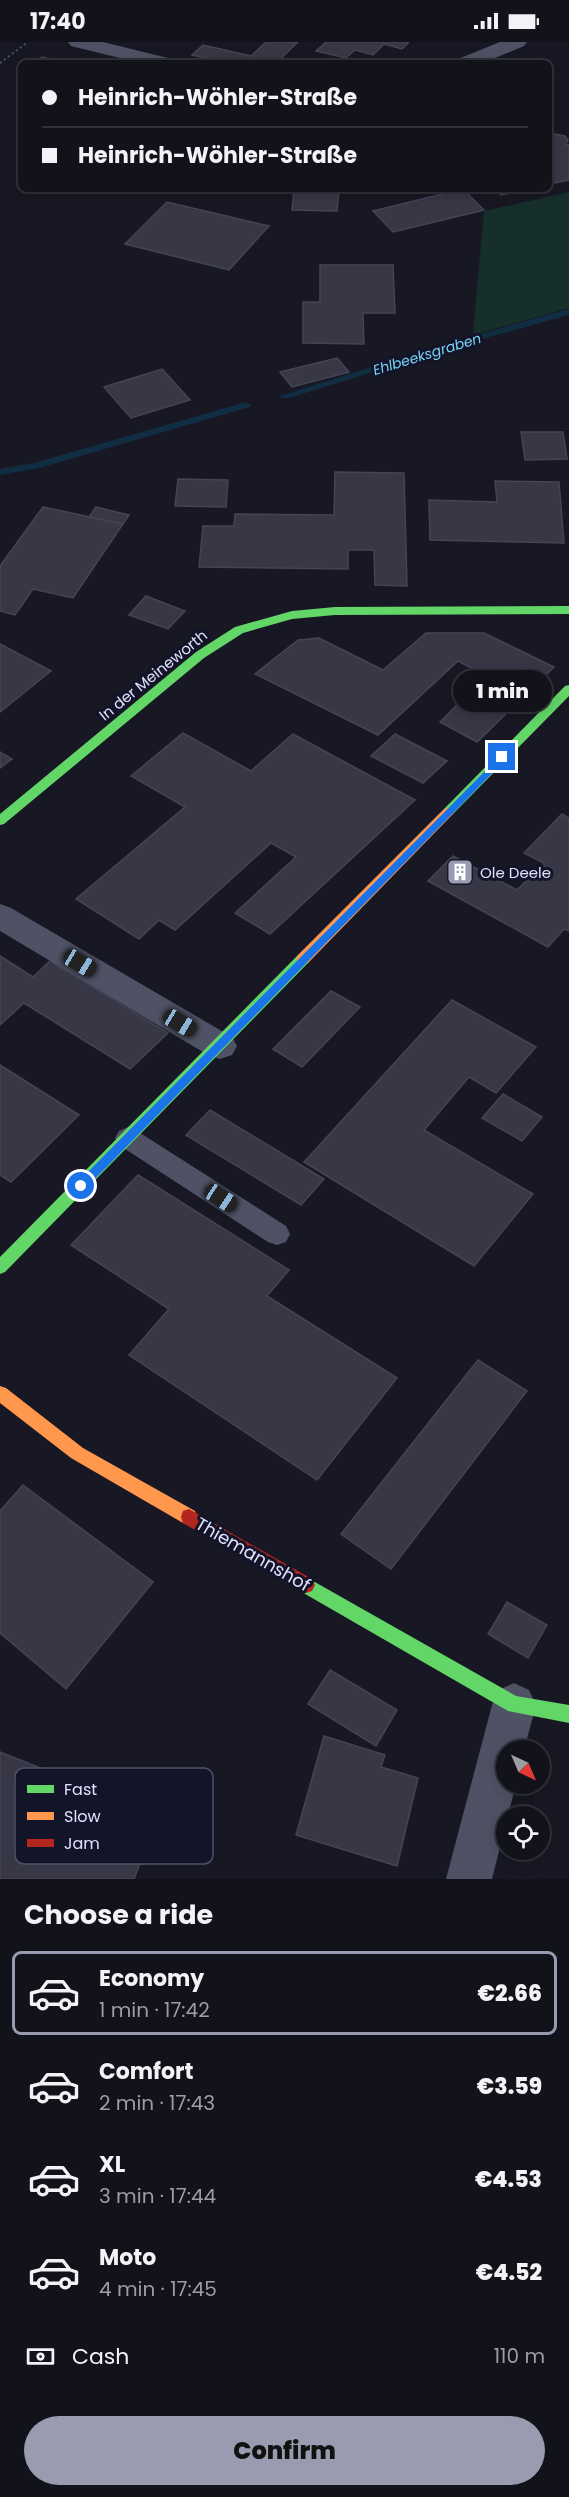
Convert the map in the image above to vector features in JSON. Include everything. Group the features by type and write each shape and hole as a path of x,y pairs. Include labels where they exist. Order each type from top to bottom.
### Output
{"street":[{"path":"78,42 153,60"},
{"path":"473,60 518,42"},
{"name":"In der Meineworth","path":"0,821 200,655 239,630 292,615 335,611 569,610"},
{"path":"0,1267 220,1047 569,689"},
{"path":"0,916 220,1047"},
{"name":"Thiemannshof","path":"0,1393 77,1453 514,1705 569,1714"},
{"path":"469,1879 514,1705"}],"lane":[{"path":"128,1138 277,1234"}],"path":[{"path":"0,63 28,42"}],"green space":[{"path":"569,192 569,308 473,335 484,211"}],"building":[{"path":"266,42 298,42 279,60 214,60 192,55 203,45 251,56"},
{"path":"326,42 409,42 402,49 384,44 373,55 355,50 346,58 316,51"},
{"path":"42,57 54,60 38,60"},
{"path":"552,134 565,136 568,140 566,144 569,145 569,180 552,183"},
{"path":"294,192 339,192 337,211 292,210"},
{"path":"451,192 466,192 484,210 393,232 373,211"},
{"path":"498,192 514,192 501,195"},
{"path":"167,202 269,226 229,270 125,244"},
{"path":"320,265 393,265 395,313 363,313 364,344 303,343 303,302 320,302"},
{"path":"337,358 349,372 292,387 280,372"},
{"path":"162,369 190,400 131,418 104,387"},
{"path":"521,432 563,432 567,459 525,460"},
{"path":"335,472 404,473 407,586 375,585 374,550 348,550 348,569 199,567 203,526 234,526 235,514 334,515"},
{"path":"178,479 228,480 226,507 175,506"},
{"path":"495,481 559,482 564,543 430,540 429,500 497,502"},
{"path":"43,507 123,524 73,598 33,589 15,615 0,611 0,566"},
{"path":"96,507 129,515 123,524 89,517"},
{"path":"146,596 185,611 168,629 129,615"},
{"path":"426,633 484,633 554,667 477,742 440,722 486,676 458,661 378,735 255,674 298,640 319,638 383,670"},
{"path":"0,644 51,671 0,712"},
{"path":"183,733 251,771 293,734 415,800 270,934 235,913 296,857 271,843 175,930 159,920 139,939 76,899 185,807 131,776"},
{"path":"395,734 447,761 423,783 371,756"},
{"path":"0,752 12,759 0,768"},
{"name":"Ole Deele","path":"562,814 569,818 569,931 564,929 548,947 428,881 453,856 517,890 544,863 524,853"},
{"path":"0,956 33,977 50,961 168,1033 130,1069 24,1003 0,1025"},
{"path":"331,991 360,1007 302,1067 273,1049"},
{"path":"452,1000 536,1047 496,1093 469,1077 424,1130 533,1194 474,1266 304,1162"},
{"path":"0,1065 79,1115 11,1182 0,1175"},
{"path":"503,1094 542,1117 522,1141 482,1118"},
{"path":"210,1110 324,1179 301,1205 186,1135"},
{"path":"138,1175 289,1270 267,1296 397,1378 317,1480 129,1355 169,1309 71,1245"},
{"path":"478,1360 527,1391 391,1569 341,1534"},
{"path":"23,1485 153,1582 66,1689 0,1633 0,1511"},
{"path":"507,1602 547,1625 528,1658 488,1634"},
{"path":"330,1670 397,1710 376,1746 308,1704"},
{"path":"324,1736 385,1755 381,1767 418,1778 397,1866 296,1835"},
{"path":"0,1752 40,1768 15,1768 15,1864 140,1864 134,1879 0,1879"}],"waterway":[{"name":"Ehlbeeksgraben","path":"285,396 457,343 569,312"},
{"name":"Ehlbeeksgraben","path":"0,472 35,466 246,405"}],"traffic: fast":[{"path":"0,821 200,655 239,630 292,615 335,611 569,610"},
{"path":"448,812 569,689"},
{"path":"0,1267 303,959"},
{"path":"306,1585 514,1705 569,1714"}],"traffic: slow":[{"path":"303,959 448,812"},
{"path":"0,1393 77,1453 189,1517"}],"traffic: jam":[{"path":"189,1517 306,1585"}],"place":[{"name":"Ole Deele","path":"460,872"}],"route":[{"path":"81,1186 220,1047 502,757"}]}
